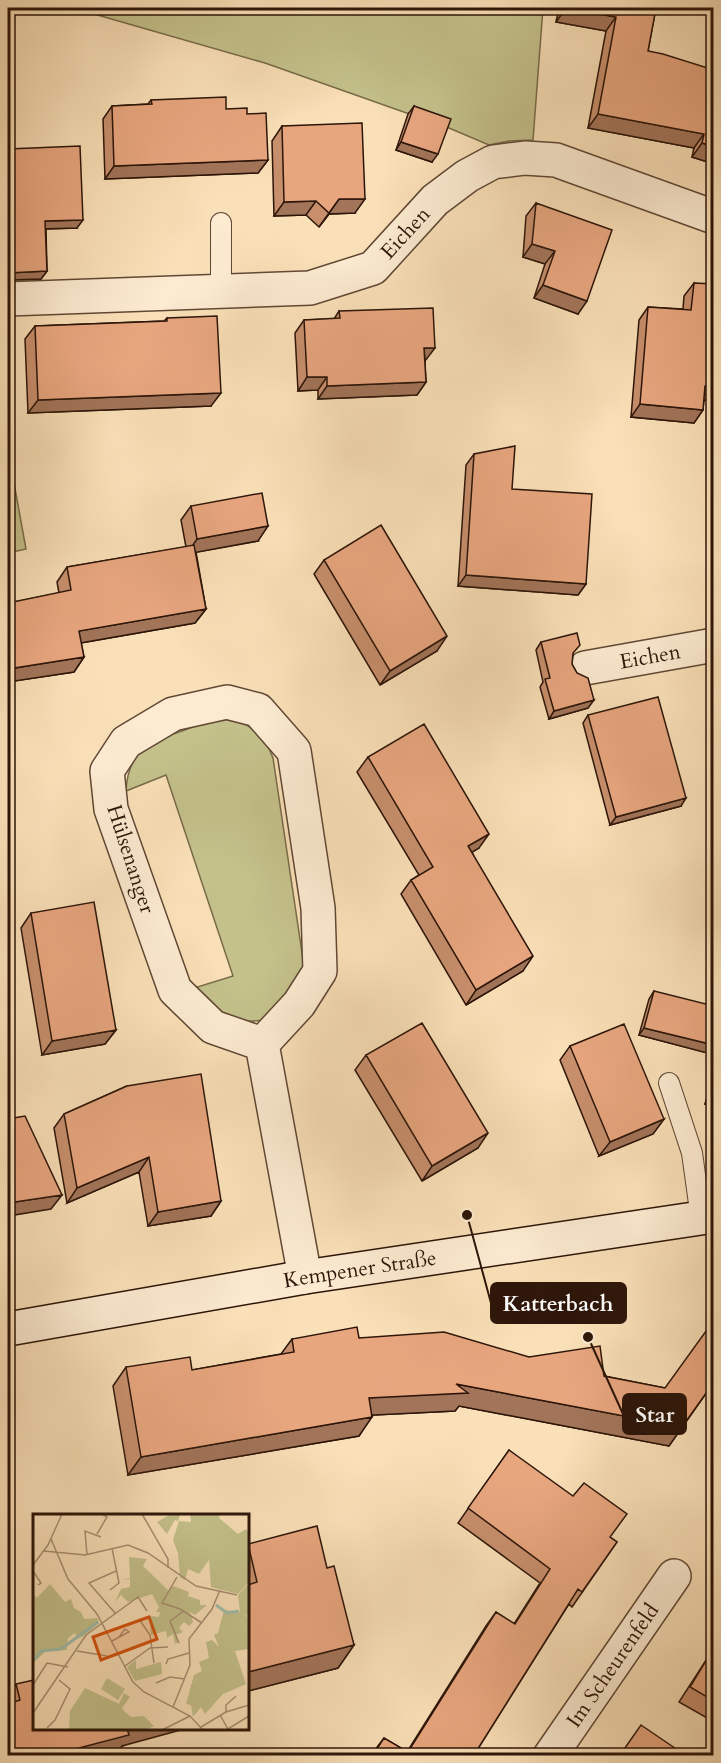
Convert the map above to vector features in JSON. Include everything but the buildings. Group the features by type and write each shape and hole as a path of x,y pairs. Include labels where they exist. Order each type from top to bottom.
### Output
{"street":[{"name":"Eichen","path":"8,299 310,288 373,268 435,200 467,176 493,162 525,158 556,160 714,217"},
{"name":"Eichen","path":"585,668 714,645"},
{"name":"Hülsenanger","path":"227,702 258,710 294,751 318,908 320,971 299,1004 262,1044 213,1028 175,990 111,809 107,771 126,742 173,714 227,702"},
{"path":"262,1044 305,1277"},
{"name":"Kempener Straße","path":"8,1329 305,1277 707,1217"},
{"name":"Im Scheurenfeld","path":"550,1755 674,1576"}],"lane":[{"path":"220,291 221,223"},
{"path":"669,1083 692,1153 707,1217"}],"shaded area":[{"path":"73,8 543,8 533,140 489,145 449,128 265,63"},
{"path":"8,450 26,549 8,553"},
{"path":"224,719 241,723 255,731 265,742 273,758 304,966 304,976 266,1020 239,1022 227,1020 194,988 233,976 166,775 126,791 131,766 142,750 150,744 170,735"}],"place":[{"name":"Katterbach","path":"467,1215"},
{"name":"Star","path":"588,1337"}]}
